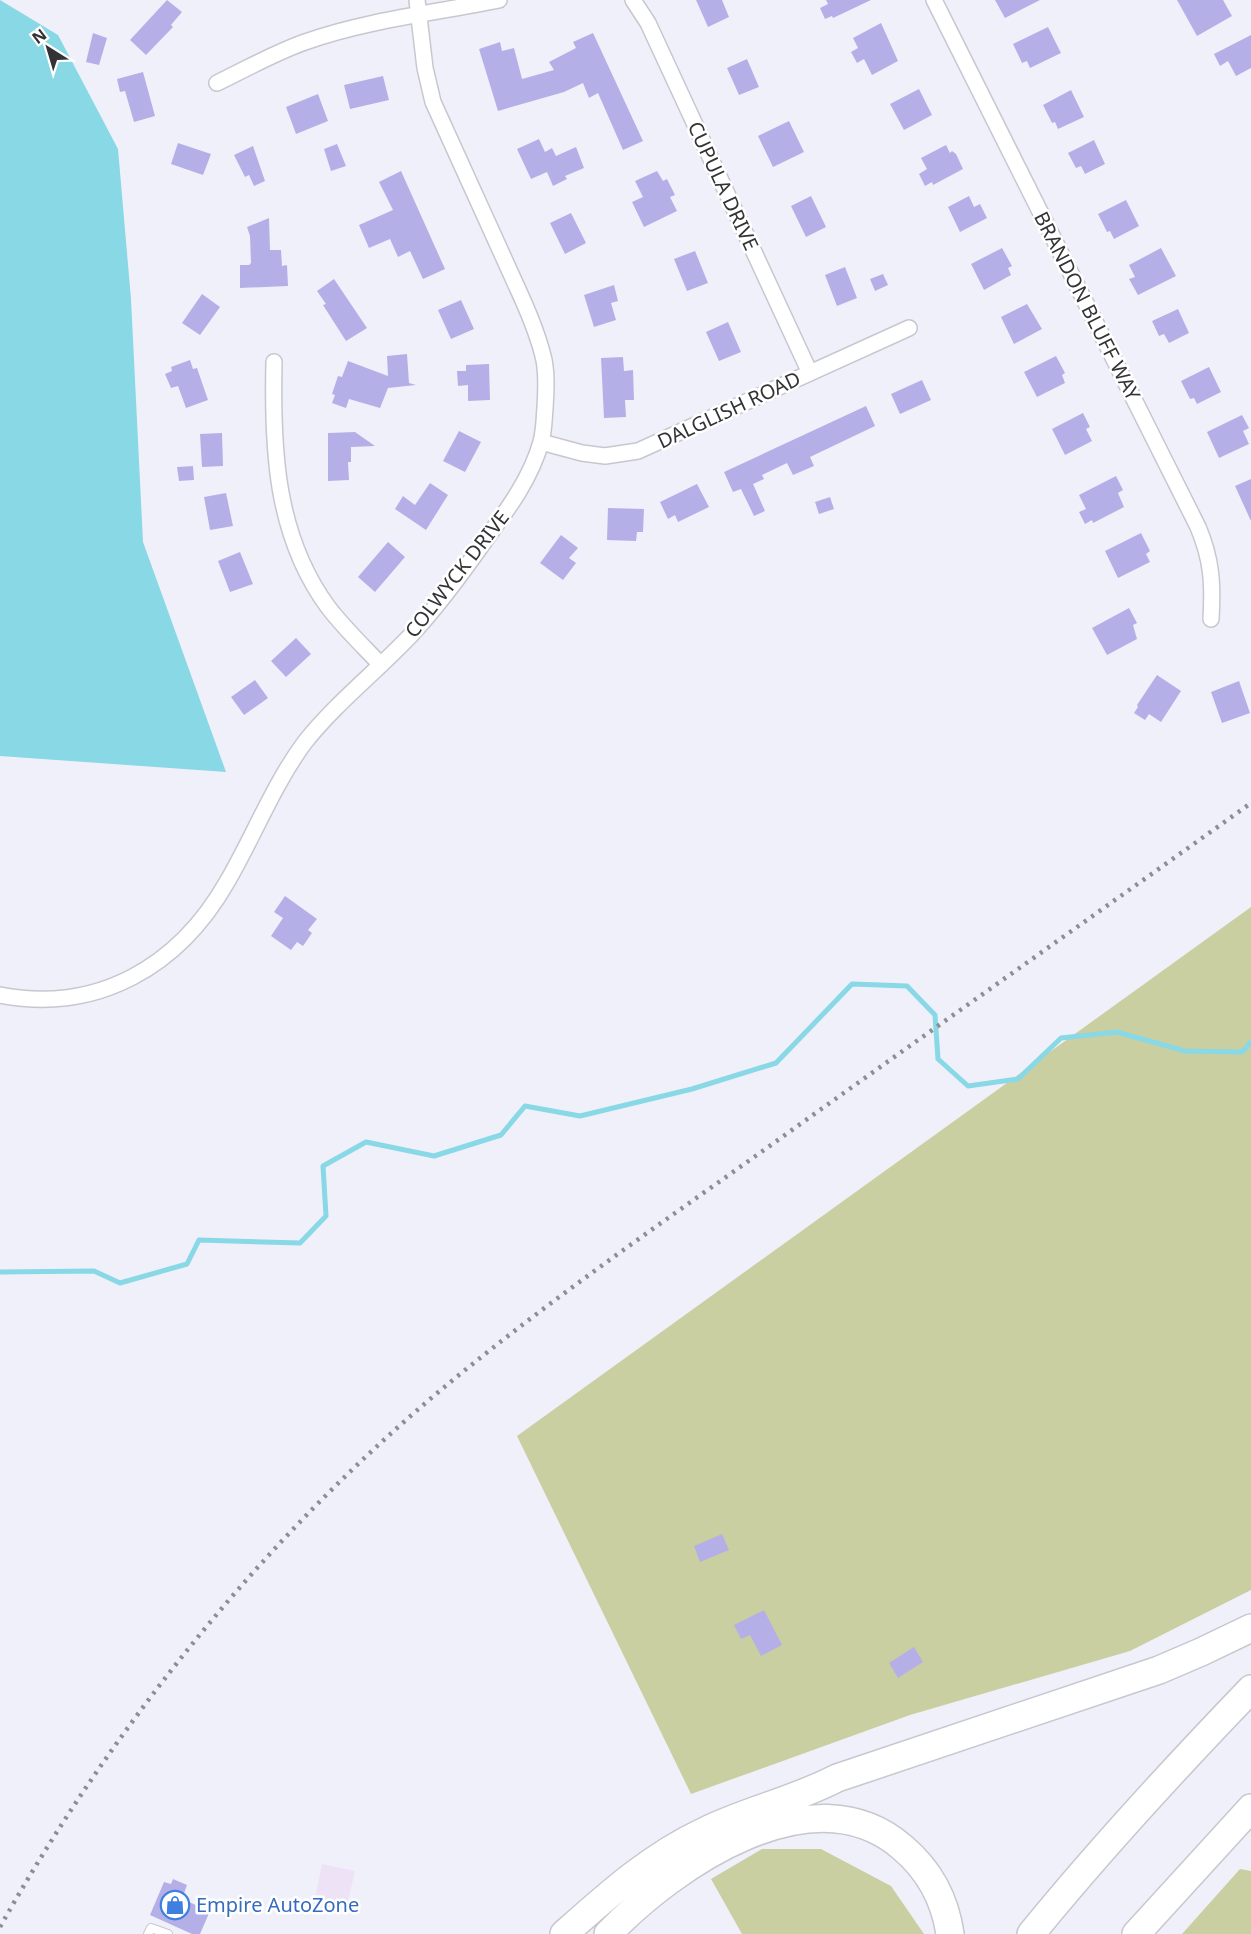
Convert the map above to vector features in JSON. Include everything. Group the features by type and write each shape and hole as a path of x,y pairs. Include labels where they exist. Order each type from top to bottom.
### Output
{"highway":[{"path":"564,1934 625,1880 678,1845 706,1830 753,1810 809,1792 837,1778 1159,1670 1251,1628"},
{"path":"1031,1934 1076,1878 1251,1689"},
{"path":"1136,1934 1251,1808"},
{"path":"608,1934 651,1894 694,1863 747,1837 801,1819 856,1823 875,1830 896,1842 912,1855 932,1881 948,1917 950,1934"}],"street":[{"name":"COLWYCK DRIVE","path":"0,995 25,1000 87,995 141,973 167,956 184,941 207,914 227,883 285,772 305,742 435,607 514,500 533,464 542,442 546,390 544,360 521,296 433,102 425,68 417,0"},
{"path":"217,83 304,42 368,25 499,0"},
{"name":"CUPULA DRIVE","path":"633,0 648,23 810,373"},
{"name":"BRANDON BLUFF WAY","path":"934,0 1198,527 1211,565 1213,586 1211,619"},
{"name":"DALGLISH ROAD","path":"542,442 582,453 604,456 638,451 909,328"},
{"path":"274,362 273,410 278,474 289,531 310,578 328,607 381,665"}],"lane":[{"path":"148,1934 151,1928 168,1934"}],"shaded area":[{"path":"322,1864 355,1871 346,1910 314,1903"}],"green space":[{"path":"1251,907 1251,1590 1130,1651 910,1715 691,1794 517,1436"},
{"path":"762,1849 821,1849 891,1886 924,1934 742,1934 711,1879"},
{"path":"1240,1869 1251,1871 1251,1934 1182,1934"}],"water":[{"path":"0,0 58,35 118,149 131,299 143,542 226,772 0,756"}],"building":[{"path":"167,0 182,12 171,25 173,27 146,55 130,40"},
{"path":"696,0 722,0 729,17 708,27"},
{"path":"826,0 871,0 833,18 832,16 825,19 820,8 828,4"},
{"path":"995,0 1040,0 1005,18"},
{"path":"1177,0 1223,0 1232,16 1197,36"},
{"path":"881,23 898,61 872,75 864,59 857,63 851,52 858,48 853,38"},
{"path":"1048,27 1061,53 1030,68 1027,61 1022,63 1013,44"},
{"path":"93,33 107,38 99,65 86,62"},
{"path":"593,33 643,141 623,150 598,93 589,98 583,83 564,92 498,111 479,49 500,42 502,51 514,48 522,79 554,70 549,62 576,48 573,42"},
{"path":"1251,35 1251,68 1236,76 1228,61 1220,66 1214,54"},
{"path":"747,59 759,87 739,95 727,68"},
{"path":"143,72 155,116 134,122 125,91 120,92 117,79"},
{"path":"383,76 389,100 350,109 344,85"},
{"path":"919,89 932,115 904,130 890,104"},
{"path":"1071,90 1084,117 1058,129 1055,122 1052,123 1043,105"},
{"path":"318,94 328,121 296,134 286,107"},
{"path":"789,121 804,152 773,167 758,136"},
{"path":"539,139 545,152 552,148 556,156 576,147 584,168 565,176 567,179 553,186 547,172 531,179 517,149"},
{"path":"1094,140 1105,164 1085,174 1081,166 1076,168 1068,153"},
{"path":"178,143 211,154 203,175 171,164"},
{"path":"337,144 346,166 331,171 324,149"},
{"path":"946,145 950,153 952,151 956,154 963,169 933,185 932,182 925,186 919,174 927,169 921,158"},
{"path":"253,146 265,181 254,186 249,175 245,177 234,155"},
{"path":"401,171 445,269 423,279 410,251 398,257 390,239 369,248 359,225 393,210 379,182"},
{"path":"657,171 663,181 667,179 675,195 670,197 677,211 644,227 632,202 643,197 635,181"},
{"path":"811,196 826,227 806,237 791,206"},
{"path":"969,196 974,207 980,204 987,218 960,232 948,207"},
{"path":"1126,200 1139,226 1114,239 1110,231 1107,232 1098,214"},
{"path":"571,213 586,243 565,254 550,223"},
{"path":"269,218 270,250 281,250 282,266 287,265 288,286 240,288 240,265 251,263 250,236 247,227"},
{"path":"1002,248 1012,266 1008,268 1011,275 984,290 971,264"},
{"path":"1161,248 1176,276 1138,295 1129,279 1135,277 1129,265"},
{"path":"695,251 708,283 687,291 674,259"},
{"path":"845,267 857,298 837,306 825,275"},
{"path":"883,274 888,285 875,291 870,279"},
{"path":"334,279 367,328 346,341 323,305 326,304 317,291"},
{"path":"614,285 618,301 611,303 616,320 594,327 584,295"},
{"path":"202,294 220,307 200,335 182,323"},
{"path":"461,300 474,329 451,339 438,310"},
{"path":"1027,304 1042,329 1014,344 1001,317"},
{"path":"1178,309 1189,333 1169,343 1164,334 1159,336 1152,321"},
{"path":"728,322 741,352 719,361 706,332"},
{"path":"407,354 409,383 416,385 388,388 380,408 349,399 346,408 332,403 335,395 332,394 338,376 342,377 348,361 388,376 387,356"},
{"path":"1056,356 1065,373 1062,375 1065,383 1037,397 1024,372"},
{"path":"623,357 624,371 633,370 634,400 625,400 626,417 604,418 601,358"},
{"path":"190,360 193,369 197,368 208,400 186,408 178,386 171,388 165,374 172,371 171,367"},
{"path":"489,364 490,400 468,401 468,385 458,386 457,371 466,371 466,365"},
{"path":"1209,367 1221,392 1197,404 1194,398 1190,399 1181,381"},
{"path":"922,380 931,400 900,414 891,394"},
{"path":"866,406 875,426 810,457 814,466 793,475 787,463 762,475 764,479 753,484 765,511 754,516 741,489 733,492 724,472"},
{"path":"1083,413 1090,427 1086,429 1092,441 1065,455 1052,429"},
{"path":"1242,415 1249,428 1243,431 1249,444 1219,458 1207,432"},
{"path":"459,431 481,442 465,472 443,461"},
{"path":"355,432 375,446 351,447 351,462 348,462 349,480 328,481 328,433"},
{"path":"222,433 223,466 202,467 200,434"},
{"path":"193,466 194,480 179,481 177,467"},
{"path":"1116,476 1123,490 1118,493 1124,507 1093,523 1092,520 1085,524 1079,512 1086,509 1079,495"},
{"path":"1251,479 1251,521 1235,486"},
{"path":"430,483 448,495 426,530 395,509 403,496 415,505"},
{"path":"697,484 709,507 678,522 675,515 668,519 660,502"},
{"path":"226,493 233,526 210,530 204,497"},
{"path":"830,497 834,509 819,514 815,502"},
{"path":"608,508 644,509 643,532 637,532 636,541 607,540"},
{"path":"1141,533 1150,551 1146,554 1150,562 1118,578 1105,551"},
{"path":"561,535 578,548 569,558 576,563 563,580 540,563"},
{"path":"388,542 405,557 375,592 358,577"},
{"path":"240,552 253,584 230,592 218,561"},
{"path":"1129,608 1137,623 1133,625 1137,639 1107,655 1092,628"},
{"path":"296,638 311,654 286,677 271,661"},
{"path":"1157,675 1181,691 1161,722 1149,714 1145,720 1134,713"},
{"path":"255,680 268,698 244,715 231,697"},
{"path":"1239,681 1250,713 1222,723 1211,692"},
{"path":"285,896 317,919 308,930 312,933 303,946 297,942 291,950 271,936 283,918 274,912"},
{"path":"722,1534 729,1550 700,1562 694,1546"},
{"path":"764,1610 782,1645 761,1656 750,1635 741,1639 734,1625"},
{"path":"914,1647 923,1662 898,1678 889,1663"},
{"name":"Empire AutoZone","path":"173,1879 187,1885 182,1899 210,1911 200,1934 192,1934 150,1915 164,1882 171,1884"}],"waterway":[{"path":"0,1272 94,1271 120,1283 187,1264 199,1240 300,1243 326,1216 323,1166 366,1142 434,1156 501,1135 525,1106 580,1116 692,1089 776,1063 852,984 907,986 935,1015 938,1059 968,1086 1018,1079 1061,1038 1117,1032 1185,1051 1242,1052 1251,1042"}],"railway":[{"path":"0,1927 89,1782 192,1645 247,1579 305,1516 429,1400 515,1330 649,1231 1251,803"}],"place":[{"name":"Empire AutoZone","path":"175,1905"}]}
